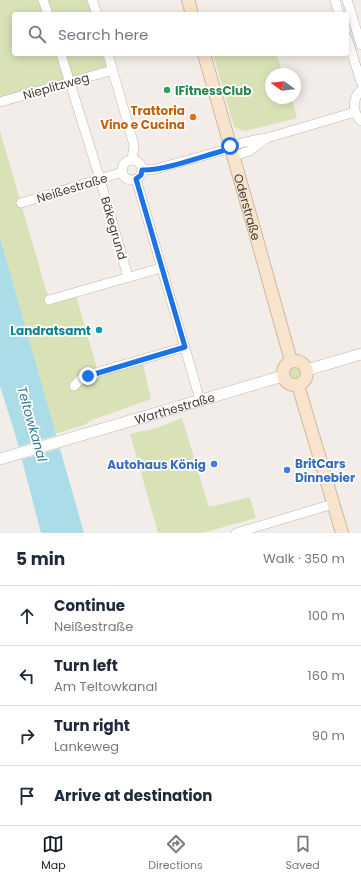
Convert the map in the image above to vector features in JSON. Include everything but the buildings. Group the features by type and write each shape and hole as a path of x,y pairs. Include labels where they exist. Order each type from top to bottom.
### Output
{"main road":[{"path":"188,0 191,12"},
{"name":"Oderstraße","path":"205,56 252,218 291,361"},
{"path":"291,361 300,361 308,370 305,381 298,385 291,385 283,376 284,368 291,361"},
{"path":"298,385 342,533"}],"street":[{"path":"43,0 47,12"},
{"path":"92,0 96,12"},
{"path":"347,0 361,45"},
{"path":"338,1 339,12"},
{"path":"349,44 361,82"},
{"name":"Bäkegrund","path":"62,56 100,179 128,277"},
{"path":"109,56 134,145 132,160"},
{"name":"Nieplitzweg","path":"0,102 113,70"},
{"path":"361,90 356,96 354,102 355,112 361,121"},
{"path":"142,170 152,170 231,150 249,151 267,138 355,112"},
{"path":"132,160 138,161 142,166 142,170 141,175 136,179 126,178 123,172 124,164 132,160"},
{"name":"Neißestraße","path":"21,203 123,172"},
{"path":"136,179 200,400"},
{"path":"49,300 161,268"},
{"path":"74,386 82,379 98,372 185,347"},
{"path":"308,370 361,354"},
{"name":"Warthestraße","path":"3,458 283,376"},
{"path":"236,533 333,504"}],"green space":[{"path":"0,0 92,0 96,12 12,12 12,56 109,56 113,70 0,102"},
{"path":"214,56 278,56 281,68 265,68 265,104 293,104 297,118 245,131 234,127"},
{"path":"0,131 49,300 75,292 98,372 142,359 151,399 92,420 84,425 54,434 0,238"},
{"path":"295,364 301,367 304,373 301,379 295,382 289,379 286,373 289,367"},
{"path":"182,418 209,507 250,497 256,518 202,533 158,533 130,434 157,428"}],"water":[{"name":"Teltowkanal","path":"0,238 84,533 41,533 16,437 0,386"}],"pier":[{"path":"57,435 61,448 20,460 17,447"}],"place":[{"name":"IFitnessClub","path":"167,90"},
{"name":"Trattoria Vino e Cucina","path":"193,117"},
{"name":"Landratsamt","path":"99,330"},
{"name":"Autohaus König","path":"214,464"},
{"name":"BritCars Dinnebier","path":"287,470"}],"route":[{"path":"88,376 185,347 136,179 141,175 142,170 152,170 164,167 222,151 231,148 230,146"}]}
